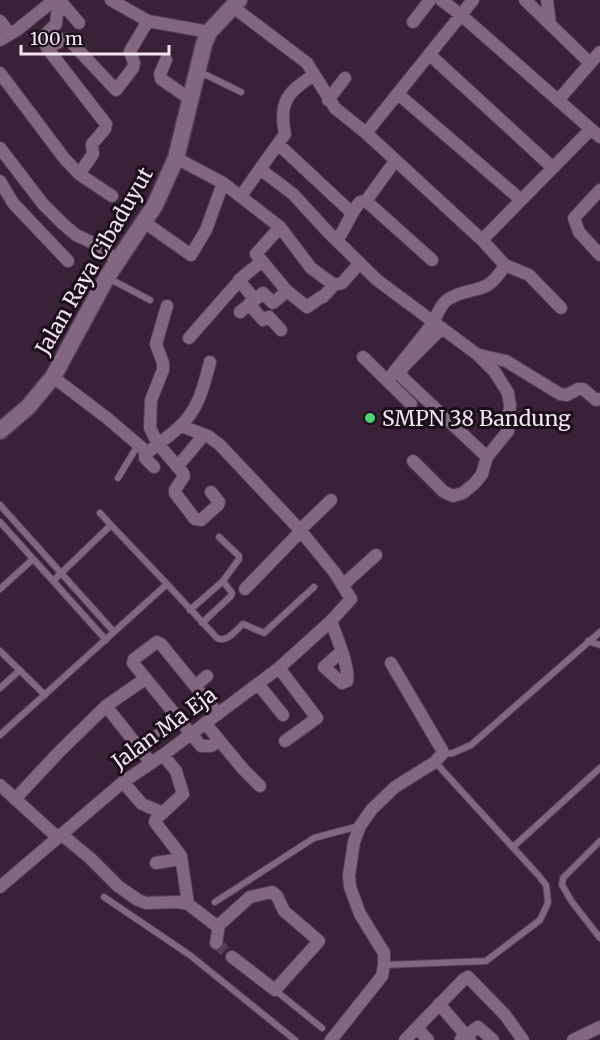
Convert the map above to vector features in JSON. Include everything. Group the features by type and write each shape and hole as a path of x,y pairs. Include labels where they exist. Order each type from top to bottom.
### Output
{"main road":[{"name":"Jalan Raya Cibaduyut","path":"0,431 33,402 53,377 107,277 155,205 176,158 204,44 209,32 232,2"}],"street":[{"path":"0,21 5,37 54,0"},
{"path":"111,0 148,21 209,32"},
{"path":"441,0 596,133 552,167 482,240"},
{"path":"366,133 473,0"},
{"path":"525,0 590,63"},
{"path":"547,0 550,23"},
{"path":"413,22 427,1"},
{"path":"232,2 307,63 334,108 366,133 482,240 506,266 529,275 561,308"},
{"path":"79,23 62,4 57,13 56,24 43,37 47,48 106,124 105,129 92,144 93,154 79,174"},
{"path":"47,48 64,39 70,41 116,90 133,68 134,63 130,51 148,21"},
{"path":"559,99 600,52"},
{"path":"430,55 552,167"},
{"path":"166,60 160,74 161,79 190,99"},
{"path":"0,73 55,148 79,174 112,196"},
{"path":"241,196 285,134 283,116 288,96 296,86 314,75"},
{"path":"328,100 345,78"},
{"path":"398,94 520,199"},
{"path":"278,144 351,212"},
{"path":"0,148 43,204 63,224 76,235 119,260"},
{"path":"176,158 223,183 280,227 311,268 334,285"},
{"path":"337,240 348,226 351,212 360,202 366,201 395,161"},
{"path":"260,169 293,194 377,280 478,354 508,393 510,405 507,432 488,457 482,474 463,494 453,496 444,492 413,461"},
{"path":"0,181 13,203 68,261"},
{"path":"144,222 191,255 206,230 223,183"},
{"path":"600,190 574,218 579,232 600,255"},
{"path":"366,201 432,260"},
{"path":"280,227 256,254 287,291 307,308 323,297 334,285 342,283 360,263"},
{"path":"189,338 239,281 262,261"},
{"path":"488,457 400,373 438,325 447,301 466,292 487,287 494,282 506,266"},
{"path":"239,281 248,306 263,320 269,317 281,330"},
{"path":"248,306 263,293 273,303 287,291"},
{"path":"167,306 156,344 163,363 163,370 151,400 150,428 158,444 184,476 174,490 175,494 195,519 201,520 218,505 219,502 211,492"},
{"path":"388,380 438,325"},
{"path":"478,354 506,361 560,394 567,395 583,389 596,400 600,399"},
{"path":"363,357 411,404"},
{"path":"143,449 158,444 181,426 195,407 205,383 210,362"},
{"path":"53,377 108,418 143,449 145,457 154,467"},
{"path":"181,426 211,437 220,445 300,530 344,585 376,555"},
{"path":"177,467 204,435"},
{"path":"245,589 331,500"},
{"name":"Jalan Ma Eja","path":"1,883 123,782 163,755 279,668 350,601 351,596 344,585"},
{"path":"331,621 341,652"},
{"path":"218,714 159,642 133,661 145,679 201,746 211,746 219,741"},
{"path":"331,1040 381,976 384,965 384,953 360,914 350,887 349,875 354,842 360,826 372,809 395,787 438,758 442,750 391,663"},
{"path":"279,668 317,718 285,741"},
{"path":"195,686 207,676"},
{"path":"15,799 106,706 145,679"},
{"path":"258,684 283,715"},
{"path":"106,706 151,763"},
{"path":"153,739 179,720"},
{"path":"205,723 260,786"},
{"path":"163,755 176,771 183,794 155,822 180,857 188,904"},
{"path":"123,782 142,804 163,813"},
{"path":"0,785 59,836 91,859 118,886 138,900 146,903 188,904 217,925"},
{"path":"156,863 180,857"},
{"path":"216,943 217,925 250,897 272,892 277,896 284,911 319,940 319,944 275,990 232,957"},
{"path":"405,1040 468,977 505,1016 523,1040"},
{"path":"439,1004 466,1038 478,1027 493,1040"},
{"path":"573,1040 600,1027"},
{"path":"417,1028 428,1040"}],"lane":[{"path":"196,71 241,92"},
{"path":"107,277 150,300"},
{"path":"118,478 143,449"},
{"path":"0,505 114,632"},
{"path":"100,513 202,623 222,640 243,624 264,633 314,587"},
{"path":"0,522 106,640"},
{"path":"53,581 111,525"},
{"path":"190,610 223,581 239,559 219,537"},
{"path":"0,589 33,559"},
{"path":"202,623 232,594 223,581"},
{"path":"0,735 166,584"},
{"path":"384,965 486,961 540,920 548,903 546,885 438,758 471,745 600,632"},
{"path":"588,641 600,645"},
{"path":"0,651 45,695"},
{"path":"0,688 20,670"},
{"path":"513,848 600,768"},
{"path":"215,902 314,838 360,826"},
{"path":"600,841 563,878 562,885 600,938"},
{"path":"105,897 191,956 295,1040"},
{"path":"275,990 322,1028"}],"tunnel":[{"path":"216,943 232,957"}],"place":[{"name":"SMPN 38 Bandung","path":"370,418"}]}
